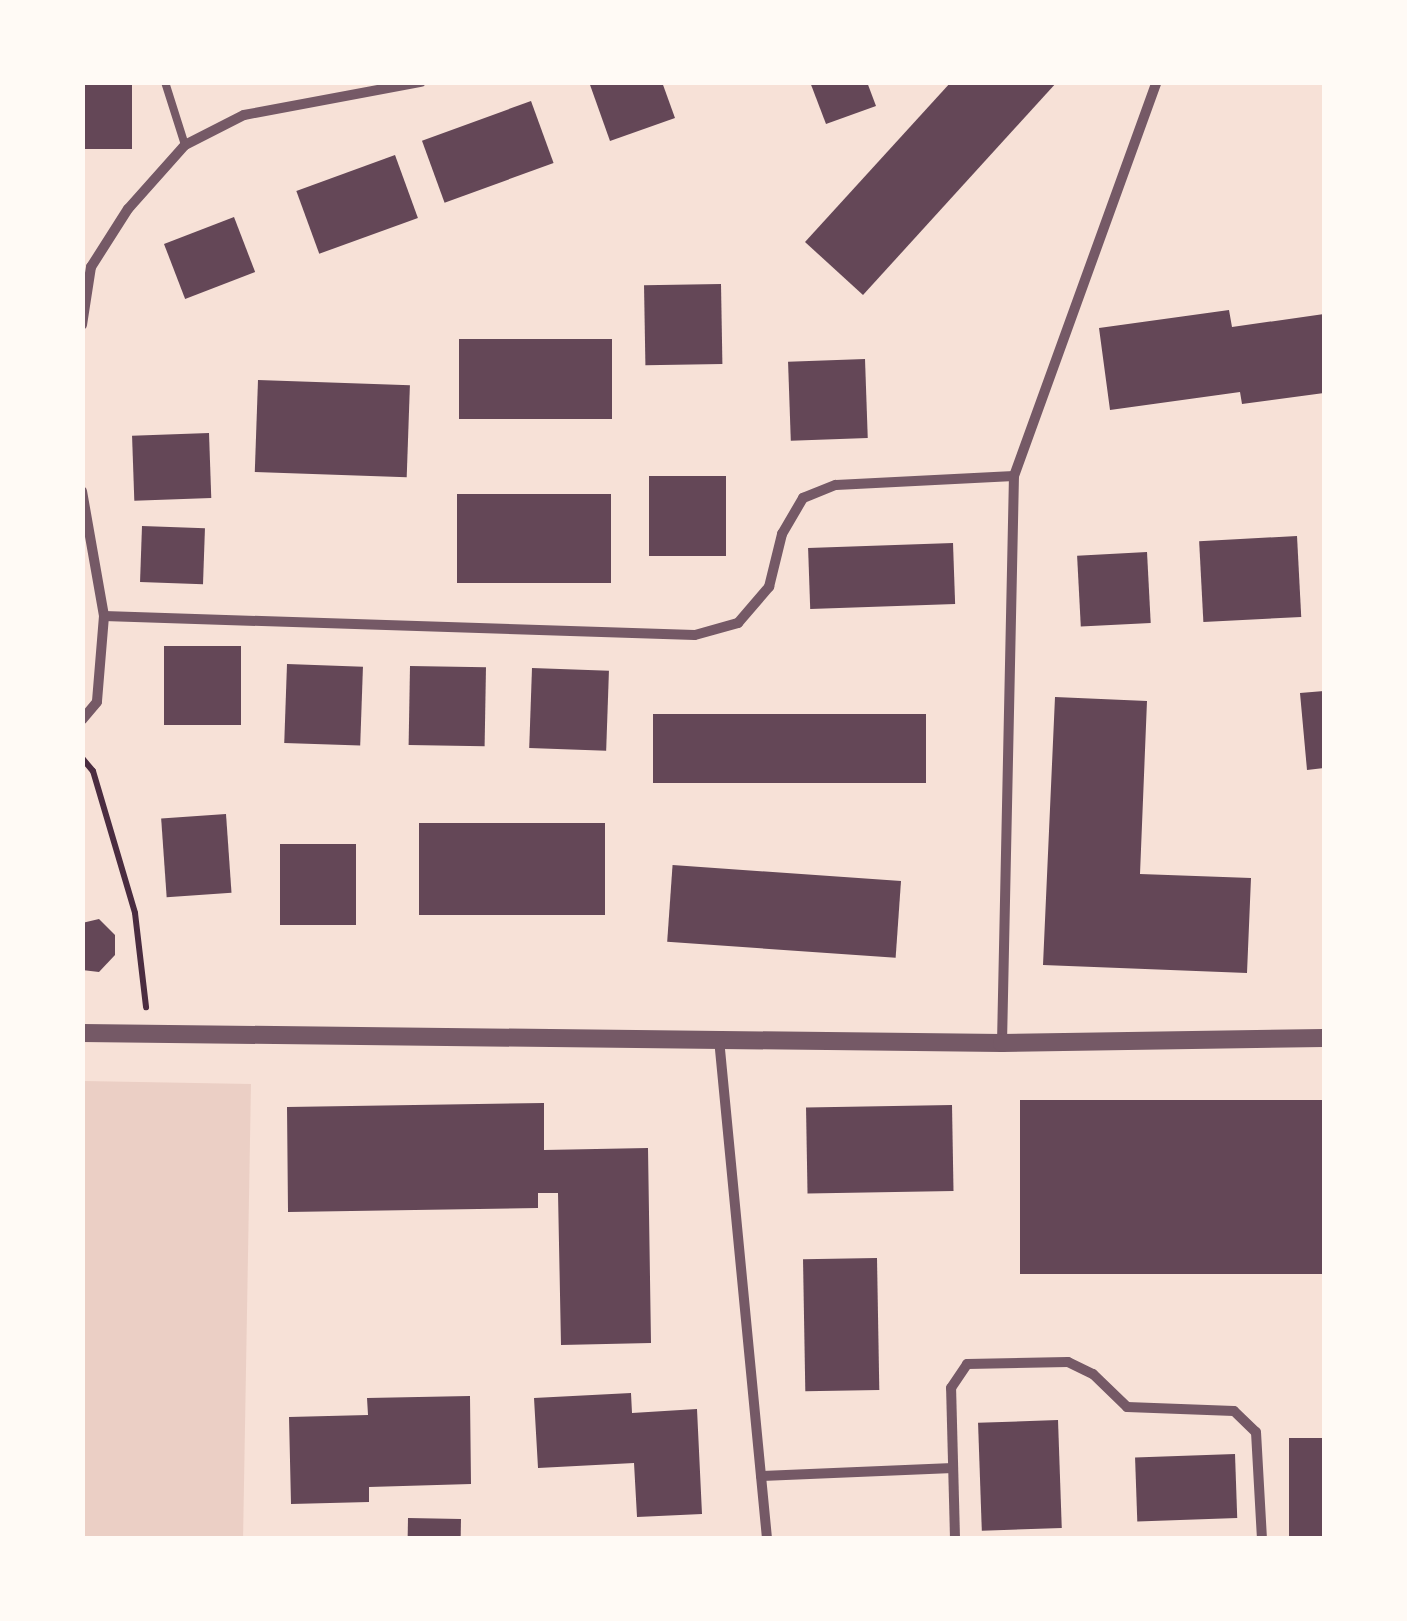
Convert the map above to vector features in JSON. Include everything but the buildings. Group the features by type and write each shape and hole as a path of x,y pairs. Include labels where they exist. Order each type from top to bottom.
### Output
{"street":[{"path":"82,326 91,267 128,209 185,144 244,115 422,82"},
{"path":"1002,1043 1014,476 1156,82"},
{"path":"104,616 695,635 738,623 769,587 782,534 802,498 836,485 1014,476"},
{"path":"82,491 104,616 97,702 82,720"},
{"path":"82,1033 1002,1043 1324,1038"},
{"path":"719,1038 767,1538"},
{"path":"955,1538 951,1388 967,1364 1068,1362 1093,1374 1127,1407 1234,1410 1256,1432 1262,1538"},
{"path":"761,1476 953,1468"}],"lane":[{"path":"165,82 185,144"}],"path":[{"path":"82,758 93,771 136,913 149,1034"}],"shaded area":[{"path":"83,1081 251,1084 243,1538 82,1538"}]}
